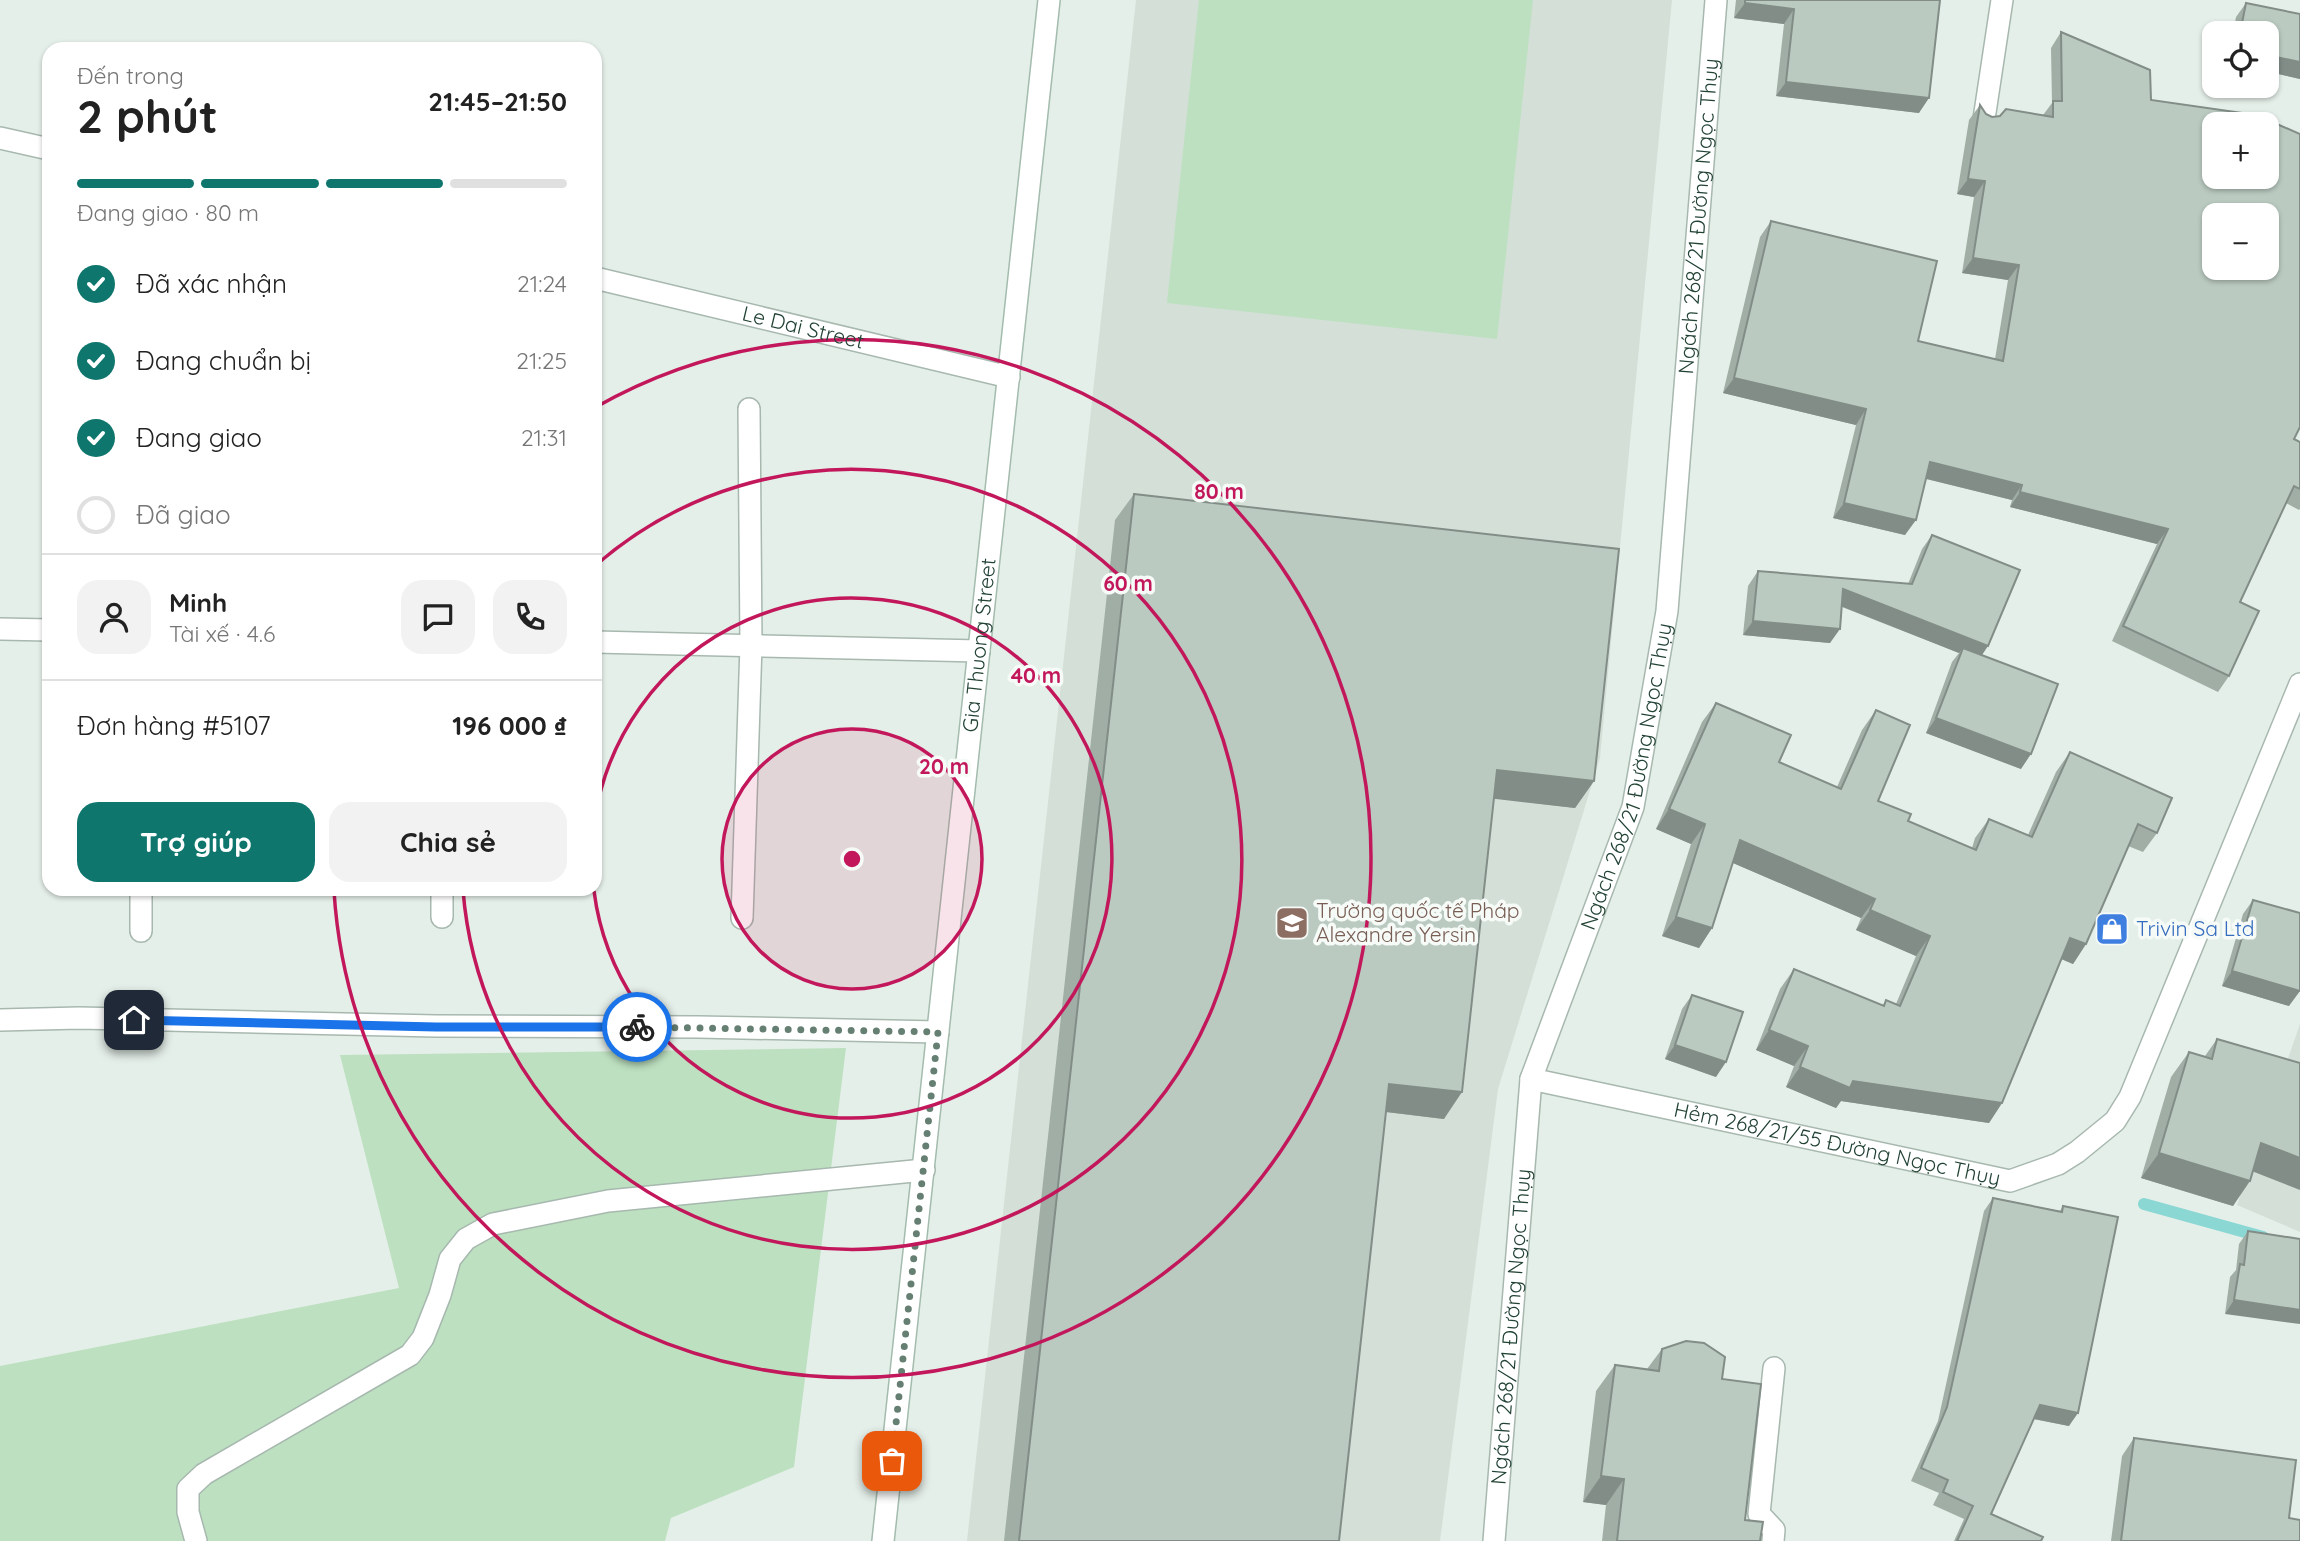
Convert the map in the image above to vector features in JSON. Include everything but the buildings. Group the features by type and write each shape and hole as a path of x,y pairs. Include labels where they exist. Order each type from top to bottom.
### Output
{"street":[{"name":"Gia Thuong Street","path":"883,1541 1049,0"},
{"name":"Ngách 268/21 Đường Ngọc Thụy","path":"1494,1541 1531,1079 1633,807 1667,611 1716,0"},
{"path":"1984,119 2002,0"},
{"path":"0,138 42,147"},
{"name":"Le Dai Street","path":"602,280 1009,377"},
{"path":"742,918 751,645 749,409"},
{"path":"0,629 42,630"},
{"path":"602,642 979,651"},
{"name":"Hẻm 268/21/55 Đường Ngọc Thụy","path":"1531,1079 2010,1181 2059,1164 2115,1121 2130,1097 2295,710 2300,684"},
{"path":"141,896 141,931"},
{"path":"442,896 442,917"},
{"path":"0,1020 79,1018 436,1027 698,1027 938,1032"},
{"path":"196,1541 188,1513 188,1489 204,1474 410,1356 423,1338 440,1295 450,1259 466,1239 494,1224 608,1201 924,1170"},
{"path":"1773,1541 1774,1530 1759,1514 1774,1368"}],"shaded area":[{"name":"Trường quốc tế Pháp Alexandre Yersin","path":"1136,0 1672,0 1600,758 1498,1089 1440,1541 967,1541"},
{"path":"2300,1024 2300,1232 2237,1205"}],"green space":[{"path":"1199,0 1533,0 1497,339 1167,303"},
{"path":"846,1048 794,1467 671,1518 665,1541 0,1541 0,1366 399,1288 340,1055"}],"waterway":[{"path":"2144,1204 2263,1237"}],"way so far":[{"path":"637,1027 938,1032 892,1461"}],"place":[{"name":"Trường quốc tế Pháp Alexandre Yersin","path":"1292,923"},
{"name":"Trivin Sa Ltd","path":"2112,929"}],"route":[{"path":"134,1020 436,1027 637,1027"}]}
